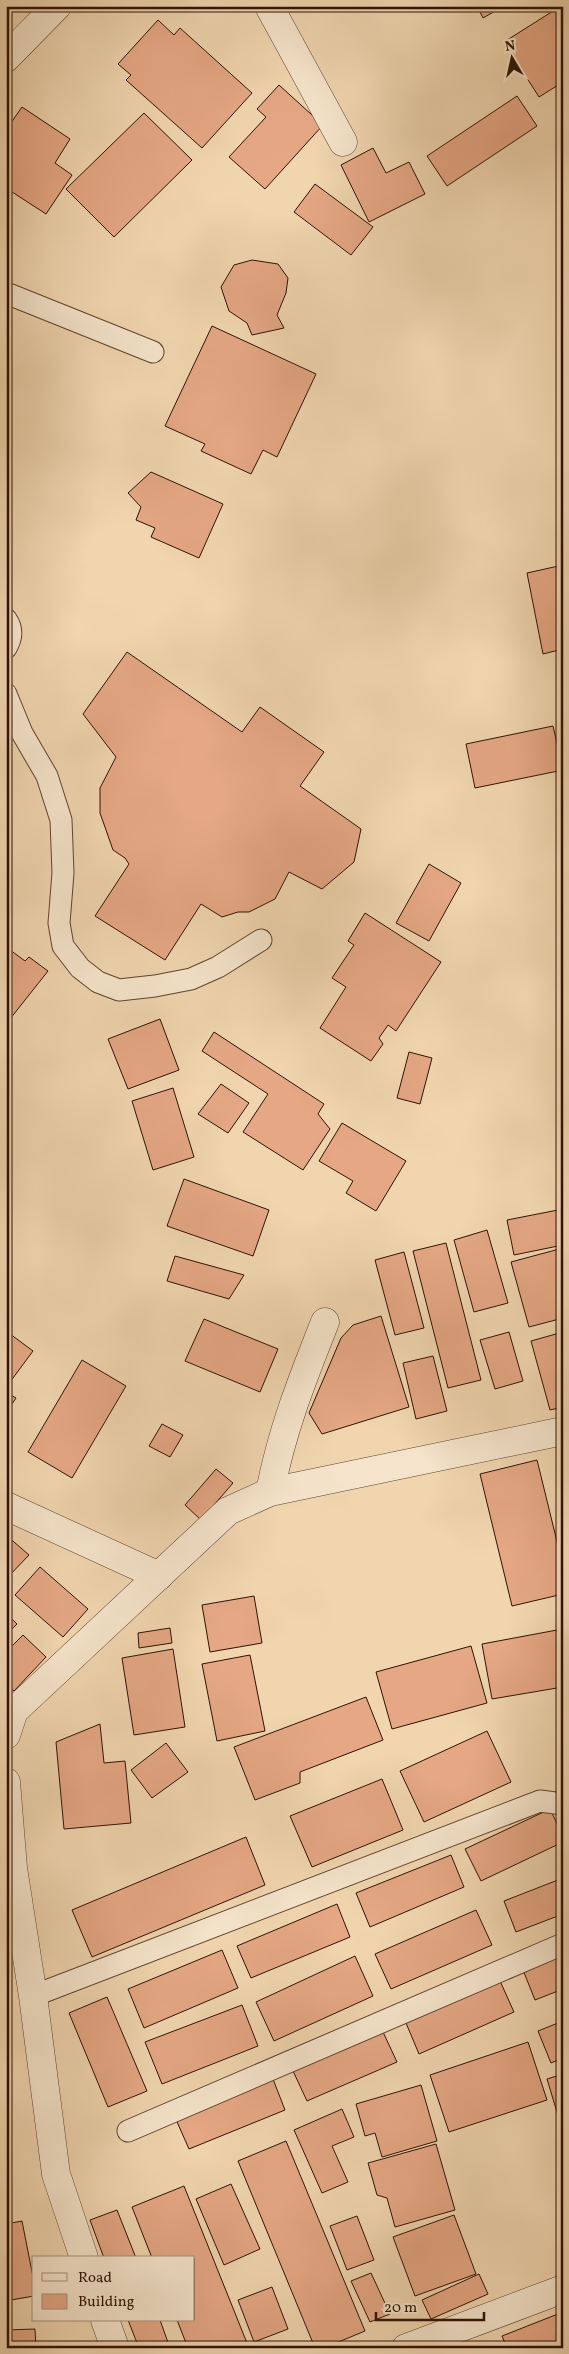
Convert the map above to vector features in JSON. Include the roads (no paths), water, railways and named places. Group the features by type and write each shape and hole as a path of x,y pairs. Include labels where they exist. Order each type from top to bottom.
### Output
{"street":[{"path":"6,58 57,6"},
{"path":"269,6 343,142"},
{"path":"270,1492 277,1455 288,1416 325,1322"},
{"path":"6,1735 14,1711 228,1511 270,1492 563,1431"},
{"path":"6,1506 158,1576"},
{"path":"6,1782 9,1867 33,1996 56,2174 83,2256"},
{"path":"406,2348 563,2289"},
{"path":"106,2322 114,2348"}],"lane":[{"path":"6,292 153,352"},
{"path":"6,619 12,629 11,640 6,648"},
{"path":"6,694 22,732 47,776 61,820 63,873 59,922 63,946 80,968 98,982 119,990 155,986 191,980 218,967 262,940"},
{"path":"33,1996 540,1801 563,1804"},
{"path":"128,2131 563,1944"}]}
